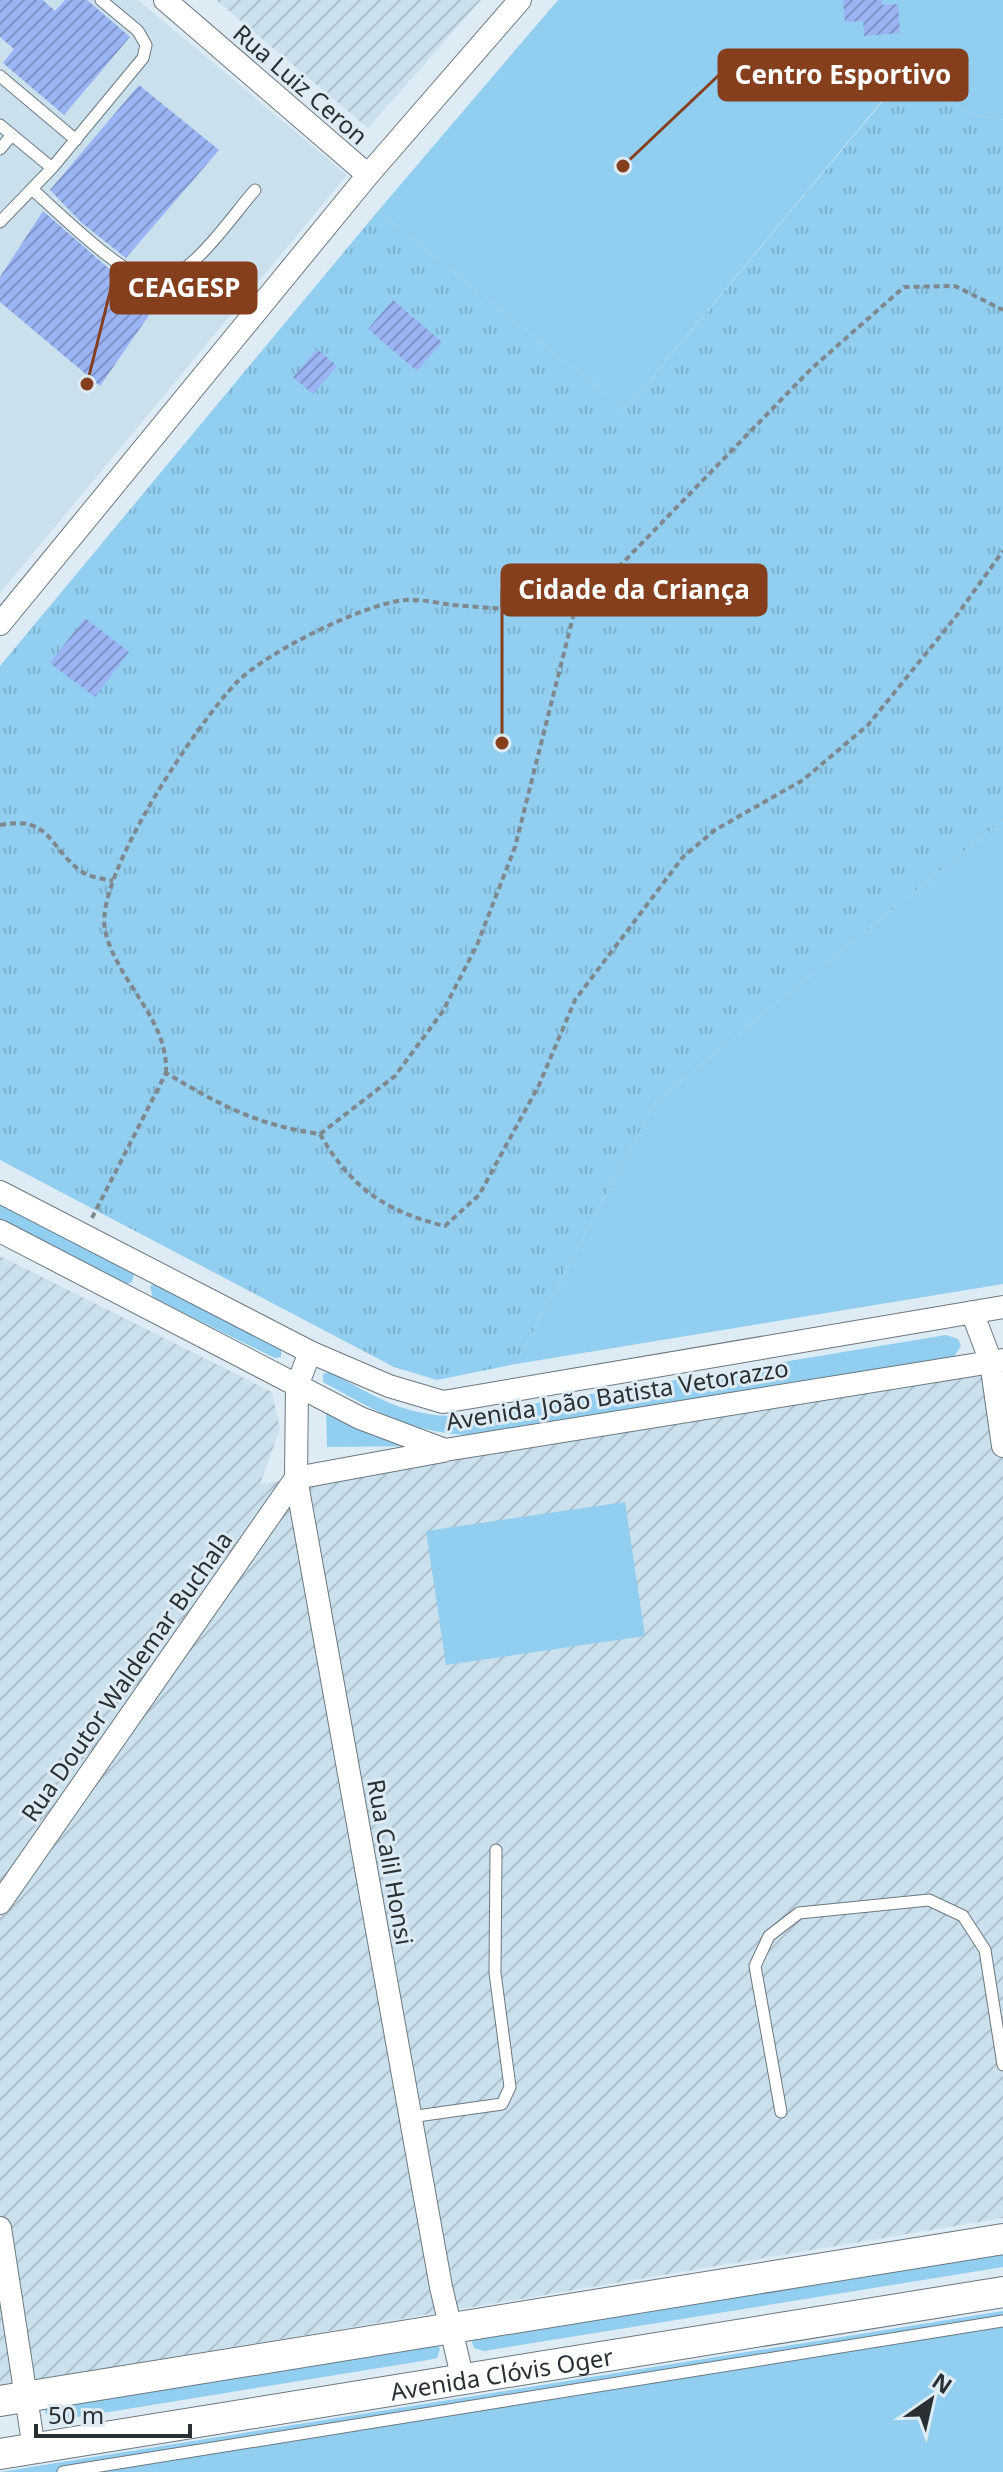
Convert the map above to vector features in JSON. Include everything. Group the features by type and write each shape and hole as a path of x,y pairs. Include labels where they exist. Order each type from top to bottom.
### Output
{"main road":[{"path":"13,2398 1003,2239"},
{"name":"Avenida Clóvis Oger","path":"0,2454 1003,2292"}],"street":[{"name":"Rua Luiz Ceron","path":"165,0 368,175"},
{"path":"0,624 512,3"},
{"name":"Avenida João Batista Vetorazzo","path":"0,1192 310,1352 389,1386 443,1402 1003,1307"},
{"name":"Avenida João Batista Vetorazzo","path":"0,1231 360,1418 445,1450 997,1361"},
{"path":"133,1300 149,1267"},
{"path":"972,1312 997,1361 1003,1446"},
{"name":"Rua Calil Honsi","path":"310,1352 297,1386 296,1478 410,2117 463,2380"},
{"path":"296,1478 445,1450"},
{"name":"Rua Doutor Waldemar Buchala","path":"0,1903 296,1478"},
{"path":"0,2228 13,2398 34,2449"}],"lane":[{"path":"0,222 33,190 143,58 146,45 138,31 101,0"},
{"path":"0,76 76,140"},
{"path":"0,125 52,168"},
{"path":"0,149 12,135"},
{"path":"33,190 135,277 160,282 188,266 255,190"},
{"path":"410,2117 502,2104 507,2097 510,2087 495,1973 496,1850"},
{"path":"781,2112 755,1966 769,1936 799,1913 929,1900 963,1916 985,1950 1003,2065"},
{"path":"63,2472 1003,2321"}],"path":[{"path":"320,1134 341,1114 395,1076 443,1011 477,945 515,847 574,613 811,369 904,287 955,286 1003,310"},
{"path":"320,1134 335,1161 357,1183 404,1216 445,1226 479,1195 539,1085 575,1000 683,857 715,830 803,780 868,725 954,619 1003,551"},
{"path":"84,1234 166,1073 167,1057 152,1019 105,928 113,881 135,830 161,787 238,680 336,620 405,600 574,613"},
{"path":"0,825 22,821 46,830 84,873 113,881"},
{"path":"166,1073 220,1105 273,1127 320,1134"}],"shaded area":[{"path":"0,0 138,0 347,175 0,593"},
{"path":"216,0 481,0 368,128"},
{"path":"0,1256 272,1392 280,1429 260,1484 1003,1371 1003,2218 0,2386"}],"green space":[{"path":"558,0 1003,0 1003,120 976,115 901,78 625,410 378,211"},
{"path":"902,78 976,115 1003,120 1003,820 655,1102 516,1364 437,1380 394,1367 0,1160 0,666 378,211 625,410"},
{"path":"1003,820 1003,1284 516,1364 655,1102"},
{"path":"0,1201 135,1271 132,1282 127,1284 0,1219"},
{"path":"157,1283 281,1346 281,1357 275,1358 153,1298 150,1286"},
{"path":"946,1335 958,1339 961,1346 953,1358 476,1435 414,1426 378,1412 323,1382 323,1374 330,1372 392,1404 423,1413 459,1416"},
{"path":"326,1407 416,1446 327,1447"},
{"path":"625,1502 645,1636 446,1665 426,1531"},
{"path":"1003,2247 1003,2267 484,2351 474,2348 471,2340 474,2331"},
{"path":"1003,2311 1003,2472 0,2472"},
{"path":"435,2342 440,2349 437,2358 428,2360 66,2419 51,2421 45,2412 48,2402"}],"building":[{"path":"0,0 43,0 55,11 65,0 87,0 130,37 64,115 3,63 14,49 0,37"},
{"path":"843,0 882,0 882,5 898,4 900,33 864,36 863,21 845,22"},
{"path":"139,85 219,150 126,258 82,223 50,190"},
{"path":"43,211 154,308 100,386 0,302 0,277"},
{"path":"393,300 442,342 417,371 368,329"},
{"path":"317,349 337,366 313,394 293,377"},
{"path":"85,618 129,652 95,697 50,663"}],"place":[{"name":"Centro Esportivo","path":"623,166"},
{"name":"CEAGESP","path":"87,384"},
{"name":"Cidade da Criança","path":"502,743"}]}
